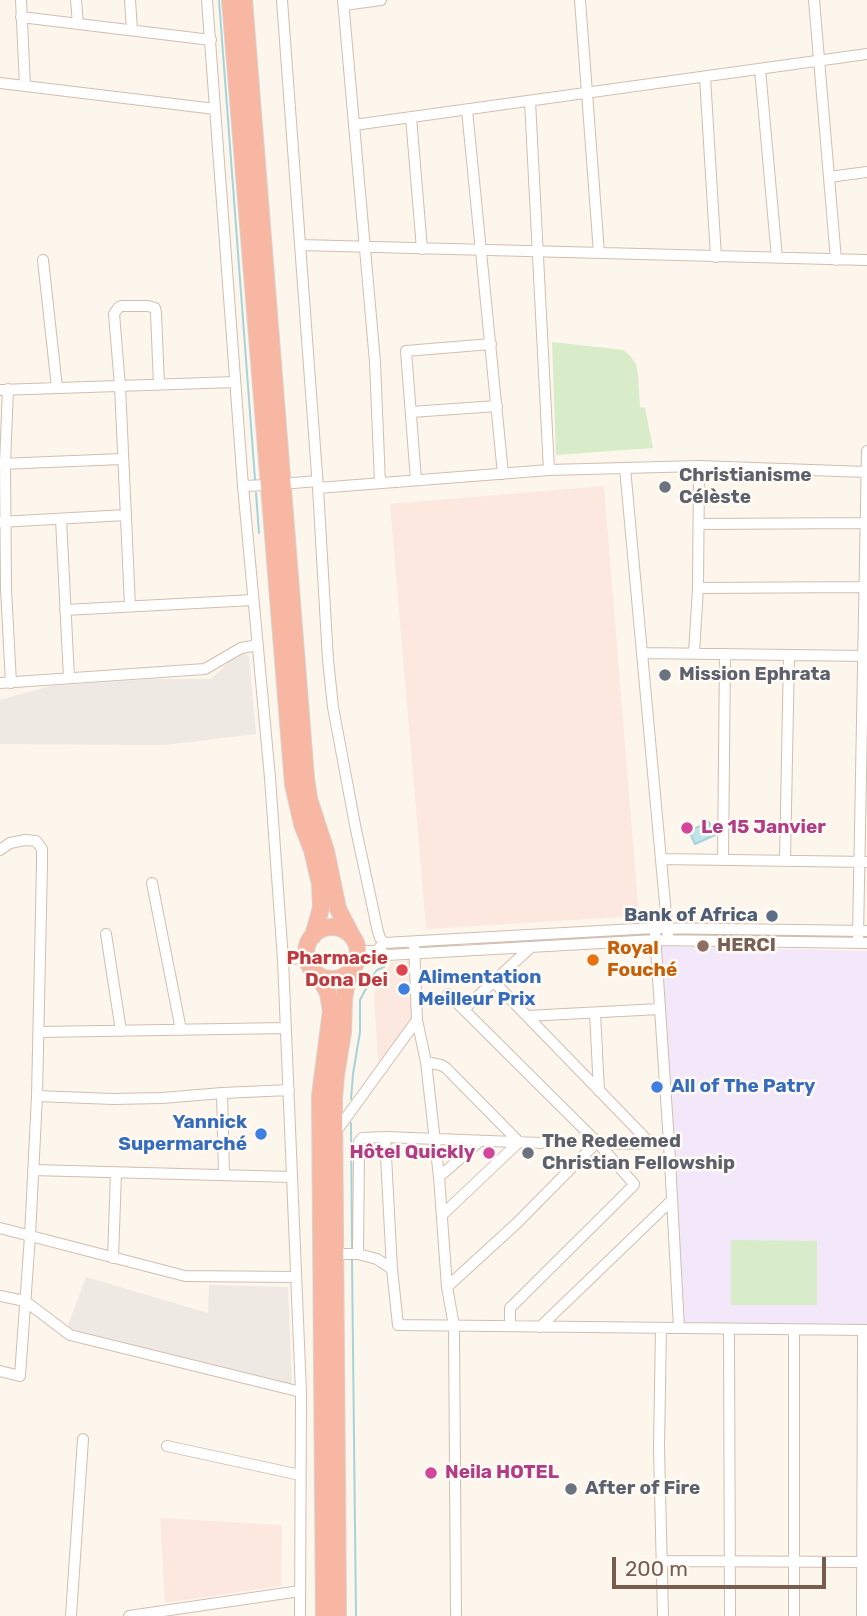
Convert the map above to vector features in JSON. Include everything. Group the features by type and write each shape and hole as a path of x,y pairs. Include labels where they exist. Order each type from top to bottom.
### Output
{"highway":[{"path":"230,0 275,484 309,799 326,851 338,909 356,944 357,962 347,981 344,999 344,1032 334,1099 338,1616"},
{"path":"244,0 293,783 320,884 321,908 313,936 307,946 306,957 328,993 331,1012 320,1096 324,1616"},
{"path":"313,936 323,928 334,927 342,929 356,944"},
{"path":"318,975 337,979 353,969"}],"street":[{"path":"21,0 25,86"},
{"path":"76,0 78,24"},
{"path":"130,0 132,30"},
{"path":"207,0 243,486 284,960 301,1394 300,1616"},
{"path":"282,0 333,707 380,947"},
{"path":"380,483 374,362 343,2 381,0"},
{"path":"580,0 600,253"},
{"path":"827,0 814,1 836,260"},
{"path":"21,17 211,40"},
{"path":"354,125 867,54"},
{"path":"760,69 777,258"},
{"path":"705,77 716,257"},
{"path":"0,83 215,109"},
{"path":"530,101 549,470"},
{"path":"467,110 503,474"},
{"path":"411,117 422,249"},
{"path":"829,177 867,172"},
{"path":"300,245 867,260"},
{"path":"43,260 57,388"},
{"path":"130,606 114,314 121,306 155,308 159,384"},
{"path":"416,480 405,352 491,344"},
{"path":"235,382 4,390 5,683 205,669 241,648 258,645"},
{"path":"411,412 497,406"},
{"path":"415,948 655,934 863,937 867,450"},
{"path":"3,464 122,459"},
{"path":"243,486 380,483 549,470 699,466 867,472"},
{"path":"694,653 698,588 699,466"},
{"path":"625,468 668,934"},
{"path":"3,522 125,515"},
{"path":"61,519 68,678"},
{"path":"699,524 865,523"},
{"path":"698,588 864,587"},
{"path":"65,610 253,600"},
{"path":"642,653 865,656"},
{"path":"723,860 725,654"},
{"path":"785,861 789,655"},
{"path":"0,850 10,843 31,840 36,841 42,849 37,1096 20,1376 0,1371"},
{"path":"661,859 863,862"},
{"path":"152,883 181,1030"},
{"path":"106,934 121,1031"},
{"path":"356,944 415,948 530,948 655,934"},
{"path":"655,934 679,1328"},
{"path":"415,948 417,1020 426,1062 439,1177 447,1287 454,1326 456,1616"},
{"path":"464,1009 530,948"},
{"path":"284,960 306,957"},
{"path":"493,981 650,1143"},
{"path":"448,994 598,1144 631,1180 633,1186 510,1308 510,1326"},
{"path":"527,1016 659,1009"},
{"path":"595,1013 599,1091"},
{"path":"335,1133 417,1020"},
{"path":"39,1032 286,1028"},
{"path":"426,1062 446,1068 519,1143"},
{"path":"37,1096 162,1098 289,1090"},
{"path":"222,1093 224,1175"},
{"path":"385,1137 391,1269 398,1325 865,1331 862,1616"},
{"path":"358,1254 359,1142 362,1138 541,1143"},
{"path":"439,1177 481,1141"},
{"path":"442,1215 519,1143"},
{"path":"447,1287 517,1223 595,1144 669,1143"},
{"path":"33,1170 292,1177"},
{"path":"113,1258 116,1173"},
{"path":"540,1327 672,1200"},
{"path":"0,1228 185,1276 296,1276"},
{"path":"335,1254 358,1254 377,1259 391,1269"},
{"path":"0,1296 25,1301 70,1335 301,1394 322,1395"},
{"path":"661,1328 659,1447 663,1616"},
{"path":"729,1329 730,1616"},
{"path":"794,1330 794,1616"},
{"path":"71,1616 83,1438"},
{"path":"167,1446 300,1475"},
{"path":"662,1561 864,1562"},
{"path":"129,1616 300,1591"}],"shaded area":[{"path":"604,486 639,916 426,929 390,504"},
{"path":"245,653 249,657 256,734 165,745 0,744 0,700 50,686 154,679 211,679 232,659"},
{"path":"657,946 867,951 867,1327 682,1324"},
{"path":"412,960 415,1021 378,1062 374,995 391,962"},
{"path":"86,1277 208,1313 209,1285 288,1287 292,1384 67,1328"},
{"path":"160,1518 282,1525 281,1586 165,1603"}],"green space":[{"path":"552,342 624,350 631,357 636,364 640,407 645,408 653,448 556,455"},
{"path":"731,1240 817,1241 817,1305 731,1305"}],"water":[{"path":"709,822 715,835 695,844 689,831"}],"waterway":[{"path":"219,0 255,479"},
{"path":"256,493 259,533"},
{"path":"351,1099 360,1032 360,1000 373,975 384,967"},
{"path":"351,1123 352,1247"},
{"path":"352,1260 356,1616"}],"place":[{"name":"Christianisme Célèste","path":"665,487"},
{"name":"Mission Ephrata","path":"665,675"},
{"name":"Le 15 Janvier","path":"687,828"},
{"name":"Bank of Africa","path":"772,916"},
{"name":"HERCI","path":"703,946"},
{"name":"Royal Fouché","path":"593,960"},
{"name":"Pharmacie Dona Dei","path":"402,970"},
{"name":"Alimentation Meilleur Prix","path":"404,989"},
{"name":"All of The Patry","path":"657,1087"},
{"name":"Yannick Supermarché","path":"261,1134"},
{"name":"Hôtel Quickly","path":"489,1153"},
{"name":"The Redeemed Christian Fellowship","path":"528,1153"},
{"name":"Neila HOTEL","path":"431,1473"},
{"name":"After of Fire","path":"571,1489"}]}
